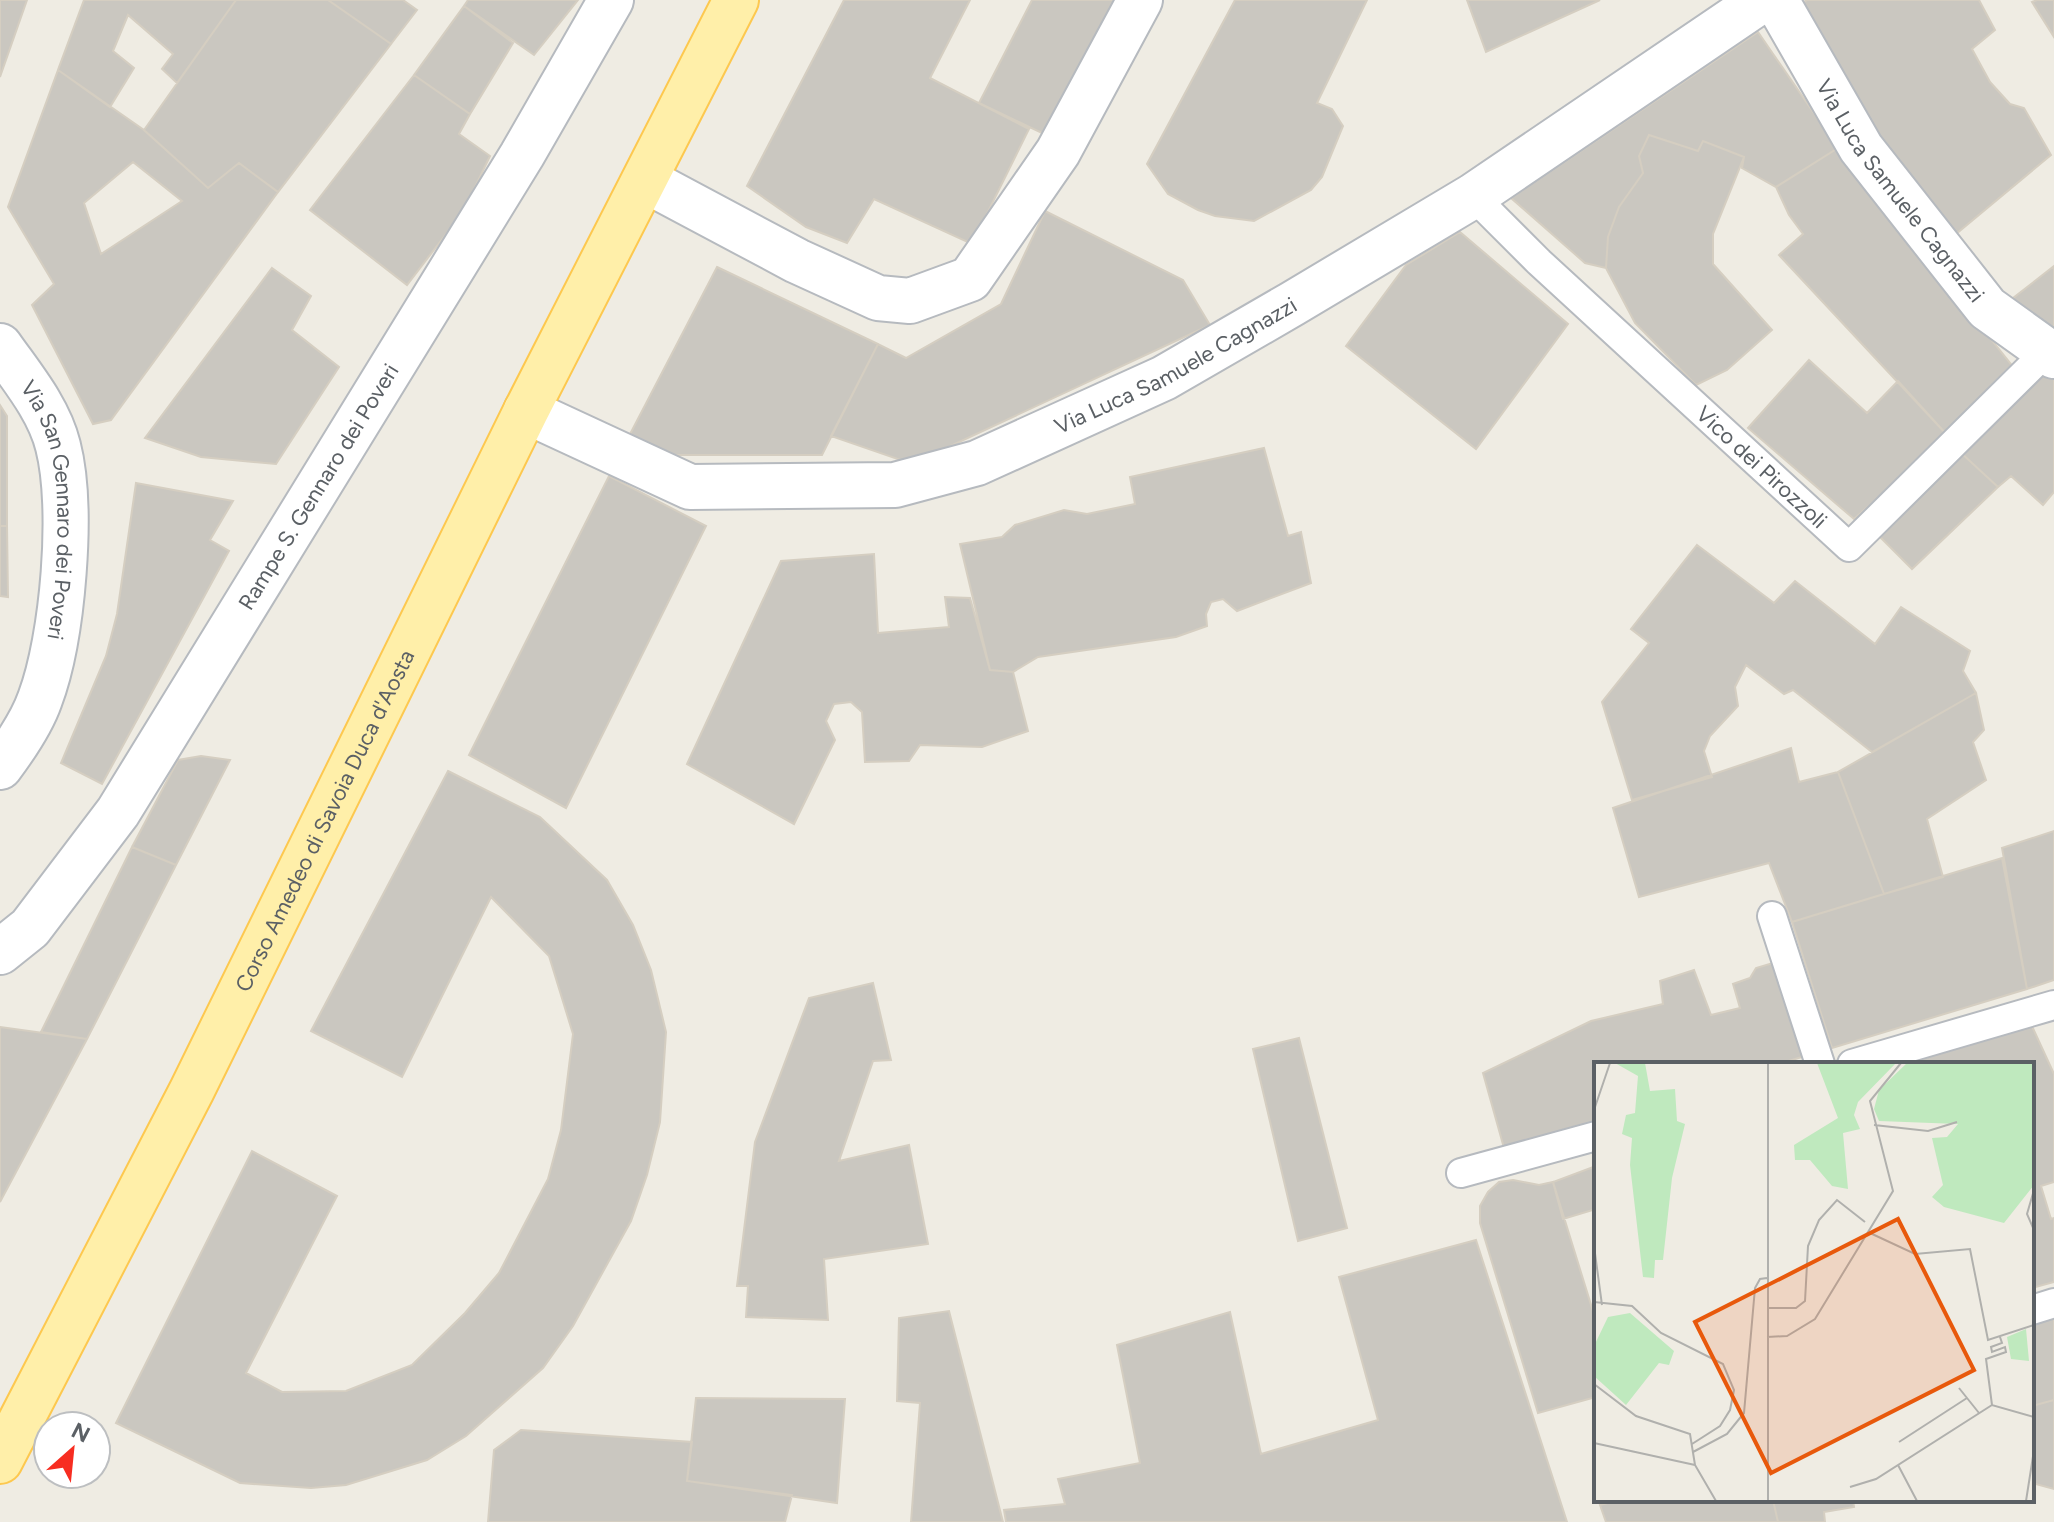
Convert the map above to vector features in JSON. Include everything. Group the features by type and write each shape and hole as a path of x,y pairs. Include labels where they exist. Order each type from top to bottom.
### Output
{"main road":[{"name":"Corso Amedeo di Savoia Duca d'Aosta","path":"0,1461 192,1090 526,411 736,0"}],"street":[{"name":"Rampe S. Gennaro dei Poveri","path":"0,952 30,928 118,812 522,155 611,0"},
{"path":"645,180 797,261 878,298 910,301 946,288 970,279 1058,152 1140,0"},
{"name":"Via Luca Samuele Cagnazzi","path":"526,411 690,487 895,485 977,463 1164,378 1473,196 1762,0"},
{"name":"Via Luca Samuele Cagnazzi","path":"1776,0 1861,148 1987,308 2050,354"},
{"name":"Via San Gennaro dei Poveri","path":"0,346 28,386 52,431 58,446 64,504 62,587 40,699 0,767"}],"lane":[{"name":"Vico dei Pirozzoli","path":"1473,196 1539,262 1849,547 2050,354"},
{"path":"1772,916 1819,1062"},
{"path":"1870,1062 2054,1005"},
{"path":"1461,1173 1594,1137"},
{"path":"2034,1309 2054,1303"}],"building":[{"path":"0,0 27,0 0,77"},
{"path":"84,0 236,0 177,83 162,69 173,54 128,15 113,51 134,68 110,107 58,70"},
{"path":"236,0 328,0 391,44 278,192 239,163 208,188 144,130"},
{"path":"328,0 403,0 417,10 391,44"},
{"path":"468,0 578,0 534,55 464,6"},
{"path":"844,0 970,0 930,78 1029,129 972,244 874,199 847,243 806,227 747,186"},
{"path":"1032,0 1115,0 1044,134 979,103"},
{"path":"1235,0 1367,0 1317,103 1332,109 1343,126 1322,177 1311,190 1254,221 1215,216 1198,210 1168,194 1147,164"},
{"path":"1467,0 1600,0 1486,52"},
{"path":"1807,0 1979,0 1995,30 1972,49 1990,82 2010,104 2024,108 2051,155 1950,239 1793,9"},
{"path":"2054,0 2054,37 2032,2"},
{"path":"464,6 513,43 470,114 414,75"},
{"path":"1758,32 1838,148 1776,187 1742,168 1744,157 1703,141 1698,151 1649,135 1639,156 1643,173 1619,207 1608,237 1606,268 1585,263 1511,198"},
{"path":"58,70 144,130 208,188 239,163 278,192 111,420 93,424 32,305 54,284 8,207","holes":["133,162 182,201 101,254 84,203"]},
{"path":"414,75 470,114 459,134 490,156 463,212 407,285 310,210"},
{"path":"1649,135 1698,151 1703,141 1744,157 1713,234 1713,264 1772,330 1727,370 1696,385 1635,323 1606,268 1608,237 1619,207 1643,173 1639,156"},
{"path":"1838,148 2014,368 1948,436 1779,255 1803,234 1789,215 1776,187"},
{"path":"1045,211 1183,280 1210,325 912,464 831,436 878,344 906,358 1001,304"},
{"path":"1460,232 1568,324 1476,449 1346,346 1406,265"},
{"path":"2054,266 2054,329 2008,302"},
{"path":"717,267 878,344 822,455 670,455 629,436"},
{"path":"272,268 311,296 292,330 339,367 276,464 201,457 145,438"},
{"path":"1809,360 1867,413 1898,381 1948,436 1854,519 1748,428"},
{"path":"2043,366 2054,372 2054,492 2043,505 2011,476 1998,487 1959,451"},
{"path":"0,405 7,416 7,526 0,526"},
{"path":"1264,448 1288,536 1301,532 1311,583 1237,611 1223,599 1211,602 1206,614 1207,626 1176,637 1038,657 1013,672 990,670 960,544 1002,537 1015,525 1064,510 1087,514 1135,504 1130,477"},
{"path":"1959,451 1998,487 1912,569 1876,533"},
{"path":"609,476 706,526 566,808 469,755"},
{"path":"136,483 233,501 210,540 229,551 102,784 61,763 106,656 117,614"},
{"path":"0,526 7,526 8,597 0,596"},
{"path":"1697,545 1774,603 1795,581 1875,644 1901,607 1970,651 1963,671 1976,693 1872,752 1793,690 1784,694 1746,665 1735,687 1738,706 1710,736 1704,751 1712,777 1632,800 1602,702 1649,643 1631,629"},
{"path":"874,554 878,633 949,627 945,597 970,598 990,670 1013,672 1028,731 982,747 920,745 909,761 865,762 862,712 851,702 834,704 826,721 835,740 794,824 687,764 781,561"},
{"path":"1976,693 1984,730 1973,742 1986,780 1927,819 1943,877 1884,894 1838,772"},
{"path":"1791,748 1799,782 1838,772 1884,894 1792,922 1769,863 1639,897 1613,808"},
{"path":"201,756 230,760 176,865 132,847 178,760"},
{"path":"448,771 540,817 607,880 633,925 651,970 666,1032 660,1122 647,1175 631,1221 573,1326 543,1368 466,1436 427,1460 346,1485 311,1488 240,1483 116,1423 252,1151 337,1196 246,1373 282,1392 346,1391 412,1365 465,1313 499,1273 548,1179 561,1130 573,1034 549,956 491,897 402,1077 311,1031"},
{"path":"2054,831 2054,980 2027,989 2002,848"},
{"path":"132,847 176,865 87,1039 41,1032"},
{"path":"2002,858 2027,989 1832,1048 1792,922"},
{"path":"1773,963 1805,1056 1786,1062 1594,1062 1594,1121 1504,1148 1483,1073 1591,1021 1663,1004 1660,981 1694,970 1711,1015 1740,1008 1733,984 1750,978 1756,968"},
{"path":"873,983 891,1060 873,1061 839,1161 909,1145 928,1244 824,1259 828,1320 746,1317 748,1286 737,1286 755,1142 809,998"},
{"path":"2031,1024 2054,1074 2054,1182 2041,1186 2051,1219 2054,1218 2054,1282 2034,1287 2034,1062 1912,1062"},
{"path":"0,1027 87,1039 0,1202"},
{"path":"1299,1038 1347,1228 1298,1241 1253,1049"},
{"path":"1594,1167 1594,1210 1563,1219 1553,1182"},
{"path":"1513,1180 1539,1185 1553,1182 1594,1315 1594,1398 1538,1413 1480,1223 1480,1206 1488,1192 1499,1182"},
{"path":"1476,1240 1567,1522 1006,1522 1004,1510 1065,1504 1058,1479 1140,1463 1117,1345 1230,1312 1261,1454 1378,1420 1339,1277"},
{"path":"949,1311 1003,1522 911,1522 920,1403 897,1401 899,1318"},
{"path":"2054,1315 2054,1400 2034,1405 2034,1321"},
{"path":"696,1398 845,1399 837,1503 687,1481"},
{"path":"2054,1400 2054,1489 2034,1484 2034,1405"},
{"path":"521,1430 692,1442 687,1481 792,1495 785,1522 488,1522 494,1450"},
{"path":"1611,1502 1773,1502 1778,1522 1606,1522 1600,1505"},
{"path":"1773,1502 1853,1502 1854,1507 1824,1512 1825,1522 1778,1522"}]}
